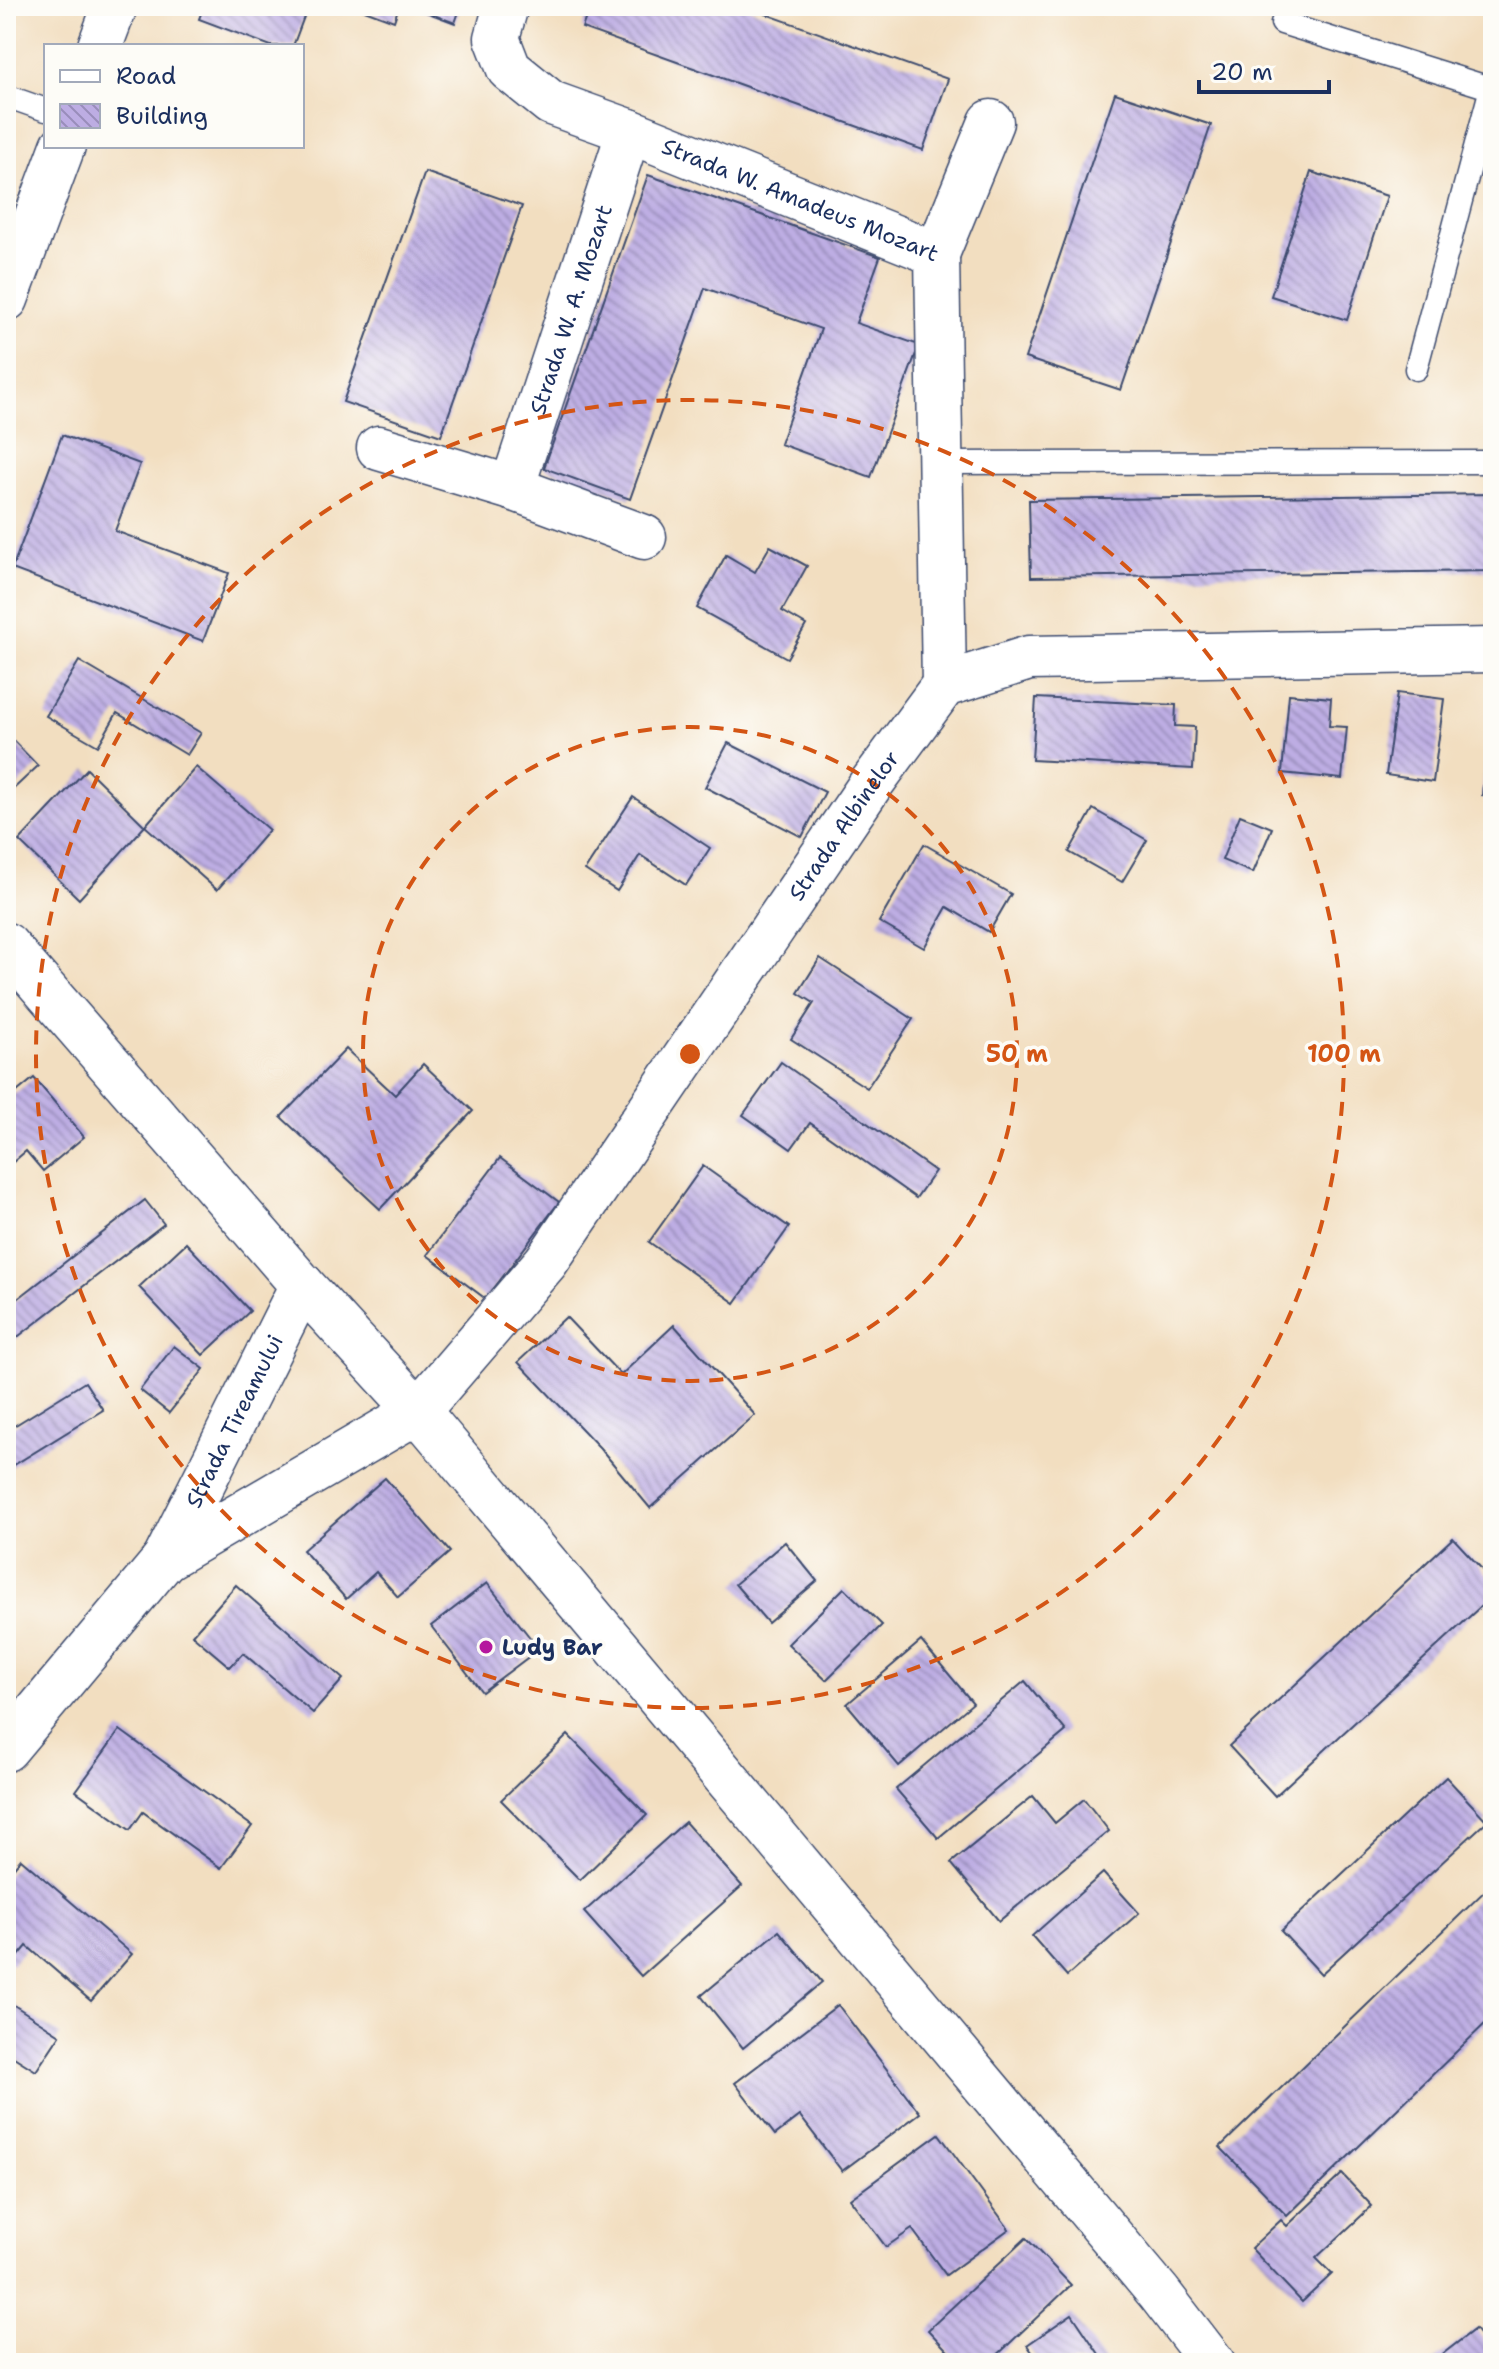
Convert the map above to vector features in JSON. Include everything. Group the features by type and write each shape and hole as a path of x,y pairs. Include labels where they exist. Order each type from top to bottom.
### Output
{"street":[{"path":"101,44 115,6"},
{"name":"Strada W. Amadeus Mozart","path":"506,6 497,38 509,69 551,103 937,254 944,685"},
{"path":"937,254 991,122"},
{"name":"Strada W. A. Mozart","path":"512,488 629,131"},
{"path":"6,299 62,148"},
{"path":"379,448 512,488 644,537"},
{"path":"944,685 1029,658 1493,650"},
{"name":"Strada Albinelor","path":"418,1411 546,1262 871,784 944,685"},
{"path":"6,945 302,1285 418,1411 1159,2293 1213,2363"},
{"name":"Strada Tireamului","path":"6,1749 165,1559 302,1285"},
{"name":"Strada Tireamului","path":"165,1559 418,1411"}],"lane":[{"path":"1282,23 1492,88 1416,369"},
{"path":"6,96 44,109"},
{"path":"940,463 1493,462"}],"building":[{"path":"204,6 308,6 294,44 266,44 199,19"},
{"path":"354,6 399,6 394,21"},
{"path":"410,6 461,6 455,23"},
{"path":"590,6 743,6 948,79 923,150 582,28"},
{"path":"1115,93 1211,125 1121,390 1025,358"},
{"path":"425,172 522,206 441,436 343,402"},
{"path":"1311,172 1387,196 1347,320 1271,296"},
{"path":"648,175 880,257 856,323 919,345 871,477 780,444 821,329 705,288 630,499 544,468"},
{"path":"62,435 140,464 115,531 229,573 203,641 12,569"},
{"path":"1493,494 1493,571 1031,577 1029,500"},
{"path":"770,546 807,566 782,611 806,625 787,658 697,608 726,555 755,572"},
{"path":"79,661 201,733 187,755 117,713 98,746 46,716"},
{"path":"1397,693 1444,699 1433,782 1386,775"},
{"path":"1289,694 1331,698 1329,726 1347,727 1342,779 1282,773"},
{"path":"1036,698 1176,705 1175,726 1195,727 1193,769 1032,760"},
{"path":"1493,701 1493,796 1482,795"},
{"path":"6,733 38,766 6,796"},
{"path":"728,743 825,792 802,837 705,787"},
{"path":"196,767 269,830 217,890 145,826"},
{"path":"87,769 145,826 79,899 19,841"},
{"path":"633,797 710,848 686,885 640,855 617,891 585,870"},
{"path":"1093,809 1147,840 1122,882 1069,852"},
{"path":"1240,815 1272,828 1253,873 1222,860"},
{"path":"924,844 1011,894 989,932 947,907 924,948 879,922"},
{"path":"820,958 913,1019 867,1088 791,1039 814,1003 798,993"},
{"path":"346,1049 395,1095 423,1064 473,1111 380,1209 281,1117"},
{"path":"781,1062 935,1171 916,1198 810,1123 791,1149 743,1115"},
{"path":"34,1078 84,1137 43,1171 26,1151 6,1168 6,1101"},
{"path":"500,1158 559,1202 486,1299 427,1255"},
{"path":"703,1166 789,1227 735,1303 649,1242"},
{"path":"145,1200 164,1224 6,1346 6,1308"},
{"path":"186,1243 250,1311 203,1355 139,1287"},
{"path":"566,1317 621,1375 674,1325 755,1415 650,1508 600,1448 518,1362"},
{"path":"174,1346 204,1369 169,1413 140,1390"},
{"path":"85,1382 103,1410 9,1468 6,1463 6,1431"},
{"path":"385,1478 450,1552 398,1597 376,1572 346,1599 303,1550"},
{"path":"1453,1538 1493,1581 1493,1595 1275,1796 1229,1746"},
{"path":"785,1542 817,1581 768,1623 735,1584"},
{"path":"487,1583 539,1649 482,1692 431,1626"},
{"path":"236,1585 343,1679 313,1713 243,1653 230,1667 192,1635"},
{"path":"844,1588 882,1625 826,1680 788,1644"},
{"path":"921,1641 973,1703 899,1766 847,1704"},
{"path":"1025,1681 1066,1731 938,1838 896,1789"},
{"path":"120,1730 252,1826 221,1868 143,1812 130,1830 76,1791"},
{"path":"568,1735 647,1815 580,1880 501,1800"},
{"path":"1446,1777 1487,1821 1321,1974 1281,1931"},
{"path":"1033,1796 1055,1823 1084,1799 1109,1831 999,1921 951,1863"},
{"path":"685,1822 742,1886 641,1976 584,1912"},
{"path":"21,1859 132,1954 91,2001 27,1946 12,1964 6,1959 6,1877"},
{"path":"1103,1873 1139,1913 1067,1976 1032,1936"},
{"path":"1493,1883 1493,2016 1287,2216 1220,2147"},
{"path":"779,1931 822,1982 743,2048 701,1996"},
{"path":"6,2000 60,2035 36,2071 6,2052"},
{"path":"838,2005 920,2113 842,2171 800,2116 775,2135 735,2083"},
{"path":"939,2134 1009,2229 946,2275 912,2229 886,2247 850,2199"},
{"path":"1342,2174 1372,2206 1316,2258 1332,2274 1302,2302 1251,2248 1281,2220 1287,2226"},
{"path":"1026,2238 1071,2285 989,2363 959,2363 928,2330"},
{"path":"1072,2314 1105,2363 1040,2363 1027,2345"},
{"path":"1475,2329 1493,2352 1493,2363 1431,2363"}],"place":[{"name":"Ludy Bar","path":"486,1647"}]}
